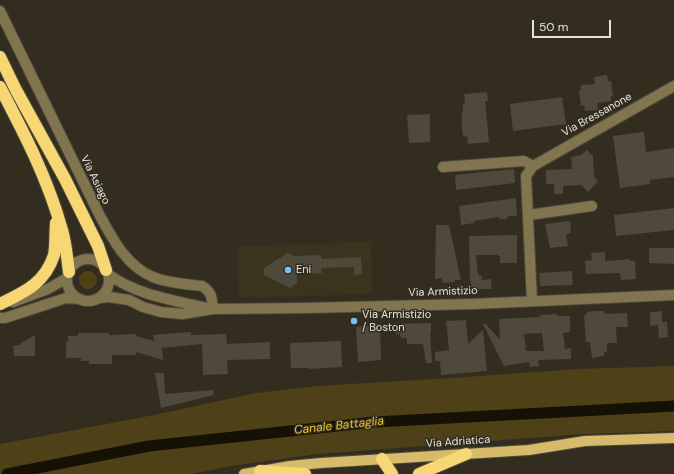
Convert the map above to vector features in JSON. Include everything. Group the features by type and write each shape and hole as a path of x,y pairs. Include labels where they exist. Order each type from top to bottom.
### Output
{"highway":[{"path":"0,57 16,90 65,179 98,246 107,272"},
{"path":"0,87 36,158 57,214 62,231 68,275"},
{"path":"0,305 33,286 46,272 54,254 57,214"},
{"path":"419,474 466,454"},
{"path":"381,474 382,459"},
{"path":"382,459 392,474"},
{"path":"260,471 305,474"}],"main road":[{"name":"Via Adriatica","path":"244,474 290,466 529,450 585,441 674,438"}],"street":[{"name":"Via Asiago","path":"0,11 98,214 128,260 140,270 153,277 202,286 209,290 212,297 213,309"},
{"name":"Via Bressanone","path":"533,166 674,86"},
{"path":"443,167 524,161 533,166 526,176 532,301"},
{"path":"529,215 592,206"},
{"name":"Via Armistizio","path":"0,305 15,302 48,289 68,275 76,264 86,260 98,262 118,282 155,296 213,309"},
{"path":"99,298 108,286 107,272"},
{"path":"68,275 70,291 80,299"},
{"name":"Via Armistizio","path":"0,318 18,314 66,298 93,301 109,296 129,300 161,312 182,314 213,309 472,304 674,295"}],"shaded area":[{"path":"371,242 372,294 239,298 237,246"},
{"path":"84,271 92,271 97,276 95,287 92,289 84,289 79,284 79,276"},
{"path":"674,366 674,431 583,434 318,454 231,466 191,474 0,474 0,444 154,415 256,393 317,386 577,369"}],"building":[{"path":"607,75 608,81 611,81 613,96 611,96 611,101 597,103 598,110 585,111 584,105 581,106 579,90 581,90 581,85 595,84 594,77"},
{"path":"487,92 488,101 485,101 489,142 468,144 467,136 463,137 462,128 462,111 463,103 465,103 464,94"},
{"path":"562,97 566,124 513,131 510,104"},
{"path":"430,114 430,142 409,143 407,115"},
{"path":"644,132 646,152 674,148 674,177 650,180 650,184 620,188 613,136"},
{"path":"587,150 593,156 594,177 598,181 588,192 581,185 563,186 563,194 554,194 554,184 546,184 546,170 572,169 571,157 581,155"},
{"path":"514,169 515,183 456,190 455,175"},
{"path":"516,198 517,216 508,216 507,219 499,219 499,217 474,221 474,223 461,225 459,206"},
{"path":"674,208 674,230 616,236 614,215"},
{"path":"570,221 571,233 566,234 568,246 550,248 545,224"},
{"path":"436,225 449,225 461,280 443,283 442,278 435,279"},
{"path":"517,235 517,263 500,263 500,256 498,255 476,255 478,274 479,276 482,276 482,280 491,279 492,289 472,289 470,279 469,236"},
{"path":"649,248 674,248 674,264 649,263"},
{"path":"605,252 605,261 630,259 630,261 635,261 636,279 621,280 620,273 586,274 585,261 592,260 591,253"},
{"path":"288,253 294,256 321,255 321,259 361,257 362,274 354,275 354,267 321,268 322,273 297,274 297,283 290,288 264,275 264,268"},
{"path":"572,271 573,285 540,286 539,273"},
{"path":"604,311 605,314 627,313 628,327 616,327 617,343 607,343 607,352 604,352 604,356 592,358 590,342 586,342 584,315 587,315 587,312"},
{"path":"662,311 662,322 667,322 668,337 659,338 658,325 650,326 650,312"},
{"path":"557,314 557,316 570,316 570,332 563,333 565,349 571,348 571,359 538,360 539,366 530,367 529,362 504,366 483,324 485,323 500,340 499,319 541,317 540,315","holes":["542,333 544,351 526,351 524,334"]},
{"path":"466,320 468,344 483,330 487,371 441,375 440,361 435,361 435,352 449,350 446,321"},
{"path":"431,323 430,332 432,363 426,363 423,344 407,344 407,338 401,338 400,334 396,334 396,324"},
{"path":"380,325 381,360 358,362 356,327"},
{"path":"191,332 191,335 226,334 227,344 270,342 270,359 227,360 228,374 203,375 202,344 162,348 163,360 136,352 136,355 112,355 112,364 89,364 89,361 81,361 81,358 66,358 66,342 68,342 68,336 78,336 78,333 109,333 109,335 136,334 136,336 154,341 153,335"},
{"path":"35,335 35,356 14,356 13,346 20,345"},
{"path":"341,341 342,367 309,369 291,368 290,343"},
{"path":"155,373 164,373 165,394 213,390 214,395 161,408"}],"waterway":[{"name":"Canale Battaglia","path":"7,474 149,446 375,422 674,406"}],"place":[{"name":"Eni","path":"288,270"},
{"name":"Via Armistizio / Boston","path":"354,321"}]}
